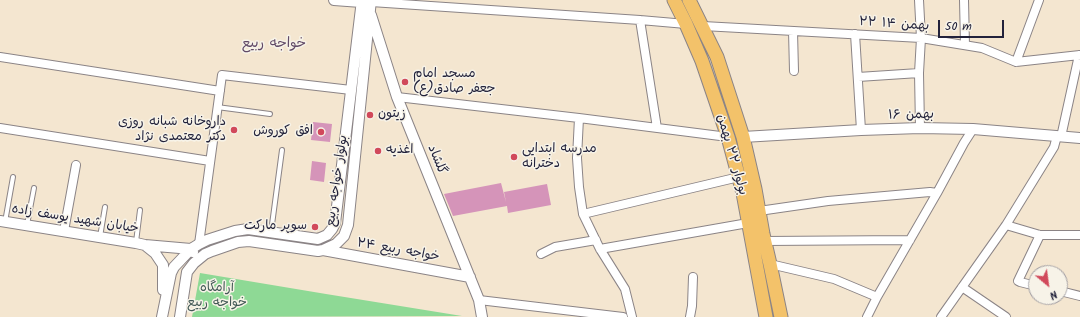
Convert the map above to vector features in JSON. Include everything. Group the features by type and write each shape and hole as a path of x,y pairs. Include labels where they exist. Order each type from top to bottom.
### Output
{"main road":[{"name":"بولوار ۲۲ بهمن","path":"674,0 702,61 728,137 743,193 766,317"},
{"name":"بولوار ۲۲ بهمن","path":"689,0 717,57 743,137 781,317"}],"street":[{"path":"334,0 367,3 428,3 686,24"},
{"path":"919,0 921,38 919,73 920,128"},
{"path":"964,0 965,45"},
{"path":"1016,62 1039,0"},
{"name":"بولوار خواجه ربیع","path":"195,247 207,240 235,231 248,229 318,239 327,235 332,229 335,223 351,90 367,3"},
{"name":"بولوار خواجه ربیع","path":"323,250 332,247 340,240 348,225 367,3"},
{"name":"گلشاد","path":"367,3 397,97 479,300 482,317"},
{"path":"640,20 656,128"},
{"name":"۲۲ بهمن ۱۴","path":"703,26 921,38 982,48 1016,62 1080,55"},
{"path":"793,31 794,71"},
{"path":"855,34 862,130"},
{"path":"941,317 1006,225 1054,147 1059,136 1080,55"},
{"path":"0,57 220,91"},
{"path":"858,77 919,73"},
{"path":"198,258 195,247 210,161 222,75 351,90"},
{"path":"397,97 728,137"},
{"path":"579,118 577,158 583,214 600,249 625,289 632,317"},
{"path":"0,128 210,161"},
{"name":"بهمن ۱۶","path":"743,137 920,128 973,129 1080,138"},
{"path":"867,317 973,129"},
{"path":"64,231 76,165"},
{"path":"583,214 739,177"},
{"path":"759,211 828,201 930,192 937,193"},
{"name":"خیابان شهید یوسف زاده","path":"2,222 140,244 195,247"},
{"path":"600,249 748,223"},
{"path":"1006,225 1040,235 1080,235"},
{"path":"1028,284 1018,281 1040,235"},
{"path":"180,317 187,272 198,258 212,251 238,242 249,240 318,251 323,250"},
{"path":"541,254 555,248 596,240"},
{"path":"764,241 910,240"},
{"path":"140,244 155,253 163,264 162,316"},
{"path":"162,316 171,273 174,267 195,247"},
{"name":"خواجه ربیع ۲۴","path":"323,250 470,277"},
{"path":"770,264 834,279 877,297"},
{"path":"690,317 693,277"},
{"path":"962,287 1006,317"},
{"path":"1068,293 1080,295"},
{"path":"479,300 623,317"},
{"path":"544,308 547,317"}],"lane":[{"path":"217,107 270,114"},
{"path":"271,232 282,150"},
{"path":"2,222 13,177"},
{"path":"27,226 34,188"},
{"path":"100,237 104,207"},
{"path":"140,210 140,244"}],"green space":[{"name":"آرامگاه خواجه ربیع","path":"200,273 326,294 462,316 192,317"}],"building":[{"name":"افق کوروش","path":"313,122 332,124 330,142 311,140"},
{"path":"312,161 326,163 324,182 310,180"},
{"path":"501,183 506,202 504,192 547,184 551,205 508,213 507,206 453,216 444,194"}],"place":[{"name":"مسجد امام جعفر صادق(ع)","path":"405,82"},
{"name":"زیتون","path":"370,115"},
{"name":"داروخانه شبانه روزی دکتر معتمدی نژاد","path":"234,130"},
{"name":"افق کوروش","path":"321,132"},
{"name":"اغذیه","path":"378,151"},
{"name":"مدرسه ابتدایی دخترانه","path":"514,157"},
{"name":"سوپر مارکت","path":"315,227"}],"district":[{"name":"خواجه ربیع","path":"274,45"}]}
